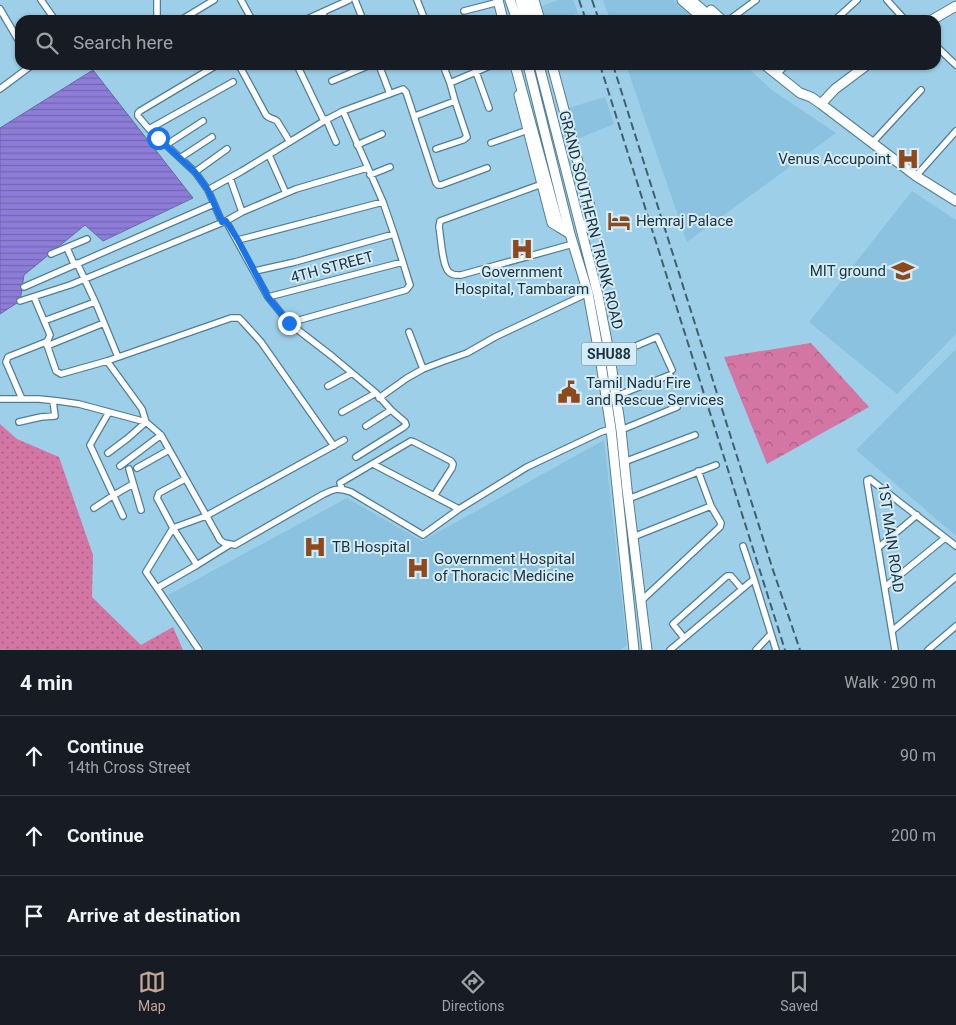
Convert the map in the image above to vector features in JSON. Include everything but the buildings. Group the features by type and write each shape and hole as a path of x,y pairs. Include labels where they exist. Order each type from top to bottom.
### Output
{"main road":[{"path":"510,0 515,15"},
{"path":"520,0 524,15"},
{"path":"528,0 532,15"},
{"path":"534,0 538,15"},
{"path":"682,0 699,15"},
{"path":"691,0 708,15"},
{"path":"700,0 716,15"},
{"path":"496,1 500,15"},
{"path":"941,15 956,6"},
{"path":"514,70 552,224 558,224"},
{"path":"514,70 558,224 570,234"},
{"name":"GRAND SOUTHERN TRUNK ROAD","path":"529,70 570,234 588,293 601,364 624,462 647,650"},
{"name":"GRAND SOUTHERN TRUNK ROAD","path":"539,70 585,230 610,357 616,396 616,430 634,650"},
{"path":"546,70 583,211 585,230"},
{"path":"554,70 559,81 590,207 585,230"},
{"path":"771,70 800,93 822,104 916,176 956,201"},
{"path":"782,70 811,97"},
{"path":"822,104 835,89 860,70"}],"street":[{"path":"41,0 52,15"},
{"path":"157,0 157,15"},
{"path":"189,15 214,0"},
{"path":"241,0 249,15"},
{"path":"316,15 349,0"},
{"path":"355,0 361,15"},
{"path":"417,0 423,15"},
{"path":"736,15 756,0"},
{"path":"840,15 857,0"},
{"path":"887,0 900,15"},
{"path":"464,11 496,1"},
{"path":"0,8 15,34"},
{"path":"941,51 956,65"},
{"path":"0,89 25,70"},
{"path":"209,70 140,111 138,116 149,129 195,172 208,190 224,222 238,240 268,297 289,323 352,373 405,422 404,427 356,457"},
{"path":"242,70 266,115 278,121 290,142"},
{"path":"300,70 336,142"},
{"path":"332,81 358,70"},
{"path":"381,70 390,94"},
{"path":"436,149 467,137 445,70"},
{"path":"450,83 481,70"},
{"path":"476,72 489,108"},
{"path":"149,129 233,82"},
{"path":"208,190 325,120 343,111 404,90 415,116 431,169 438,185 487,168"},
{"path":"872,143 921,90"},
{"path":"415,116 455,101"},
{"path":"289,323 406,290 410,285 383,202 343,111"},
{"path":"166,145 203,121"},
{"path":"491,143 528,130"},
{"path":"916,176 956,131"},
{"path":"357,145 382,134"},
{"path":"180,158 212,137"},
{"path":"195,172 228,149"},
{"path":"269,154 285,190"},
{"path":"370,175 390,167"},
{"path":"20,301 84,279 224,222 242,212 296,189 367,168"},
{"path":"230,178 242,212"},
{"path":"542,184 440,221 439,227 445,267 454,275 461,275 573,244"},
{"path":"238,240 383,202"},
{"path":"24,287 214,204"},
{"path":"254,271 295,262 394,234"},
{"path":"51,254 87,239"},
{"path":"67,248 95,302 118,357"},
{"name":"4TH STREET","path":"268,297 403,262"},
{"path":"342,412 423,370 467,353 495,337 588,293"},
{"path":"34,297 50,335 47,344 56,371 61,374 107,361 231,318 239,318 261,342 334,446"},
{"path":"44,321 95,302"},
{"path":"22,398 7,365 7,358 104,323"},
{"path":"409,332 423,370"},
{"path":"610,357 657,337 671,372 616,396"},
{"path":"107,361 142,409 146,422"},
{"path":"328,386 352,373"},
{"path":"0,399 22,398 79,404 146,422 161,436 220,540 229,545 234,545 322,495 342,488 423,535 459,509 527,467 601,432 616,430 677,407"},
{"path":"19,422 55,416 53,401"},
{"path":"366,426 391,410"},
{"path":"109,412 90,445 123,516"},
{"path":"108,453 146,422"},
{"path":"624,462 695,435"},
{"path":"120,466 161,436"},
{"path":"199,650 146,572 173,528 206,516 344,440"},
{"path":"342,488 340,483 411,441 451,461 453,464 434,496"},
{"path":"137,468 169,450"},
{"path":"373,464 459,509"},
{"path":"628,499 716,465"},
{"path":"129,470 141,510"},
{"path":"641,600 720,527 721,523 711,506 698,471"},
{"path":"185,479 159,493 158,496 173,528 197,566"},
{"name":"1ST MAIN ROAD","path":"895,650 868,480 870,479 917,515"},
{"path":"94,508 133,484"},
{"path":"633,537 711,506"},
{"path":"878,548 917,515 956,546"},
{"path":"885,587 945,538"},
{"path":"157,588 197,566 229,545"},
{"path":"742,546 776,650"},
{"path":"684,638 673,624 727,576 733,577 742,589"},
{"path":"892,631 956,577"},
{"path":"670,650 754,579"},
{"path":"928,650 956,626"},
{"path":"756,650 771,634"}],"shaded area":[{"path":"558,0 573,0 578,13 573,15 545,15 542,6"},
{"path":"603,0 674,0 690,15 608,15"},
{"path":"93,70 193,198 103,241 85,225 24,275 20,301 0,314 0,128"},
{"path":"628,70 750,70 773,91 836,133 687,242"},
{"path":"605,97 614,124 577,139 568,108"},
{"name":"MIT ground","path":"912,191 956,220 956,334 897,394 809,322"},
{"path":"956,349 956,536 856,450"},
{"name":"Government Hospital of Thoracic Medicine","path":"604,440 627,645 620,650 205,650 168,595 347,498 422,541"}],"green space":[{"path":"811,343 869,407 767,464 724,357"},
{"path":"0,424 17,439 59,457 93,555 92,597 141,645 173,627 183,650 0,650"}],"railway":[{"path":"579,0 584,15"},
{"path":"592,0 597,15"},
{"path":"602,70 785,650"},
{"path":"615,70 800,650"}],"place":[{"name":"Venus Accupoint","path":"908,159"},
{"name":"Hemraj Palace","path":"619,221"},
{"name":"Government Hospital, Tambaram","path":"522,249"},
{"name":"MIT ground","path":"903,271"},
{"name":"Tamil Nadu Fire and Rescue Services","path":"569,392"},
{"name":"TB Hospital","path":"315,547"},
{"name":"Government Hospital of Thoracic Medicine","path":"418,568"}],"route":[{"path":"158,138 195,172 208,190 222,222 226,221 268,297 289,323"}]}
